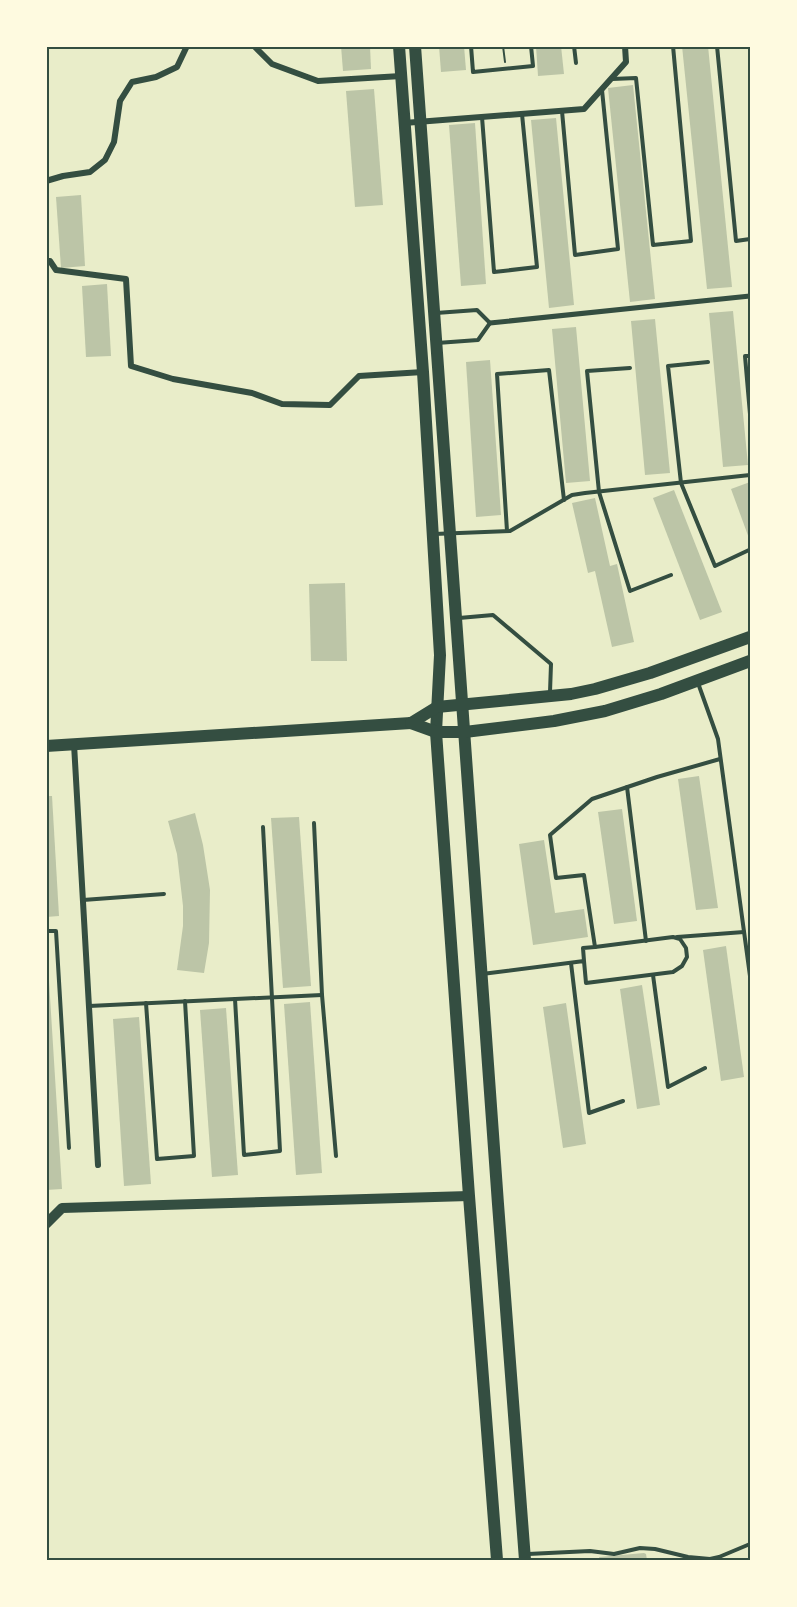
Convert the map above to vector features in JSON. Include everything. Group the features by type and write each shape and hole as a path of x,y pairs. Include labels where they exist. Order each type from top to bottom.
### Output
{"main road":[{"path":"399,46 423,372 440,655 436,732 497,1560"},
{"path":"415,46 525,1557"},
{"path":"411,723 437,707 595,690 750,636"},
{"path":"46,746 411,723 436,732 465,732 554,721 605,711 661,694 750,661"}],"street":[{"path":"46,181 90,172 105,160 114,142 120,101 132,82 156,77 177,67 187,46"},
{"path":"254,46 272,64 318,81 401,76"},
{"path":"404,123 584,109 626,62 625,46"},
{"path":"46,261 50,261 57,270 126,279 131,366 152,373 252,393 282,404 330,405 359,376 423,372"},
{"path":"490,323 750,296"},
{"path":"74,744 98,1165"},
{"path":"46,1224 62,1208 469,1196"}],"lane":[{"path":"471,46 473,72 533,66 531,46"},
{"path":"574,46 576,63"},
{"path":"611,79 636,78 653,245 691,241 673,46"},
{"path":"717,46 736,241 750,239"},
{"path":"562,111 575,255 618,249 602,89"},
{"path":"482,117 494,272 537,267 522,114"},
{"path":"434,313 477,310 490,323 478,340 436,343"},
{"path":"750,356 745,356 750,414"},
{"path":"708,362 668,366 681,483 715,566 749,550"},
{"path":"630,368 587,371 599,492 630,591 671,575"},
{"path":"507,531 497,374 549,370 564,500"},
{"path":"433,534 507,531 519,527 572,495 750,475"},
{"path":"456,618 493,615 502,621 551,663 550,696"},
{"path":"697,680 718,739 750,976"},
{"path":"596,946 584,874 556,878 550,836 591,800 657,777 720,759"},
{"path":"627,787 646,941"},
{"path":"314,824 322,994 336,1156"},
{"path":"235,999 244,1155 280,1151 262,826"},
{"path":"83,900 164,894"},
{"path":"46,931 56,931 69,1148"},
{"path":"673,937 680,939 686,948 687,957 682,966 672,972 586,983 583,948 673,937 744,932"},
{"path":"482,974 584,961"},
{"path":"571,963 589,1113 623,1101"},
{"path":"653,975 668,1087 705,1068"},
{"path":"89,1006 322,994"},
{"path":"146,1004 157,1159 194,1156 185,1002"},
{"path":"525,1557 590,1551 614,1554 640,1548 688,1557 710,1558 719,1557 750,1544"}],"path":[{"path":"503,46 506,69"}],"building":[{"path":"341,46 370,46 371,69 343,71"},
{"path":"439,46 464,46 466,70 441,72"},
{"path":"536,46 561,46 564,74 538,76"},
{"path":"682,46 708,46 732,287 707,289"},
{"path":"633,85 655,299 630,302 608,88"},
{"path":"374,89 383,205 355,207 346,91"},
{"path":"556,118 574,305 549,308 531,120"},
{"path":"475,123 486,284 461,286 449,125"},
{"path":"81,195 85,266 61,268 56,197"},
{"path":"107,284 111,356 86,357 82,286"},
{"path":"733,311 748,465 723,467 709,313"},
{"path":"655,319 670,473 645,475 631,321"},
{"path":"576,327 590,481 566,483 552,329"},
{"path":"490,360 501,515 476,517 466,362"},
{"path":"750,482 750,541 731,489"},
{"path":"674,490 722,612 700,620 653,498"},
{"path":"595,498 610,566 617,564 634,642 612,647 595,571 588,573 572,503"},
{"path":"345,583 347,661 311,661 309,584"},
{"path":"699,776 718,908 696,910 678,779"},
{"path":"46,796 52,796 59,916 46,917"},
{"path":"622,809 637,921 614,924 598,812"},
{"path":"195,813 210,890 209,943 204,973 177,970 183,926 183,906 177,854 168,821"},
{"path":"299,817 311,986 283,988 271,818"},
{"path":"544,840 555,913 584,909 588,937 533,945 519,844"},
{"path":"726,946 744,1077 721,1081 703,950"},
{"path":"46,965 48,965 62,1189 46,1190"},
{"path":"642,985 660,1105 637,1109 620,989"},
{"path":"310,1002 322,1173 296,1175 284,1004"},
{"path":"566,1003 586,1144 563,1148 543,1007"},
{"path":"226,1008 238,1175 212,1177 200,1010"},
{"path":"139,1017 151,1184 124,1186 113,1019"},
{"path":"644,1553 647,1560 600,1560 599,1557"}]}
